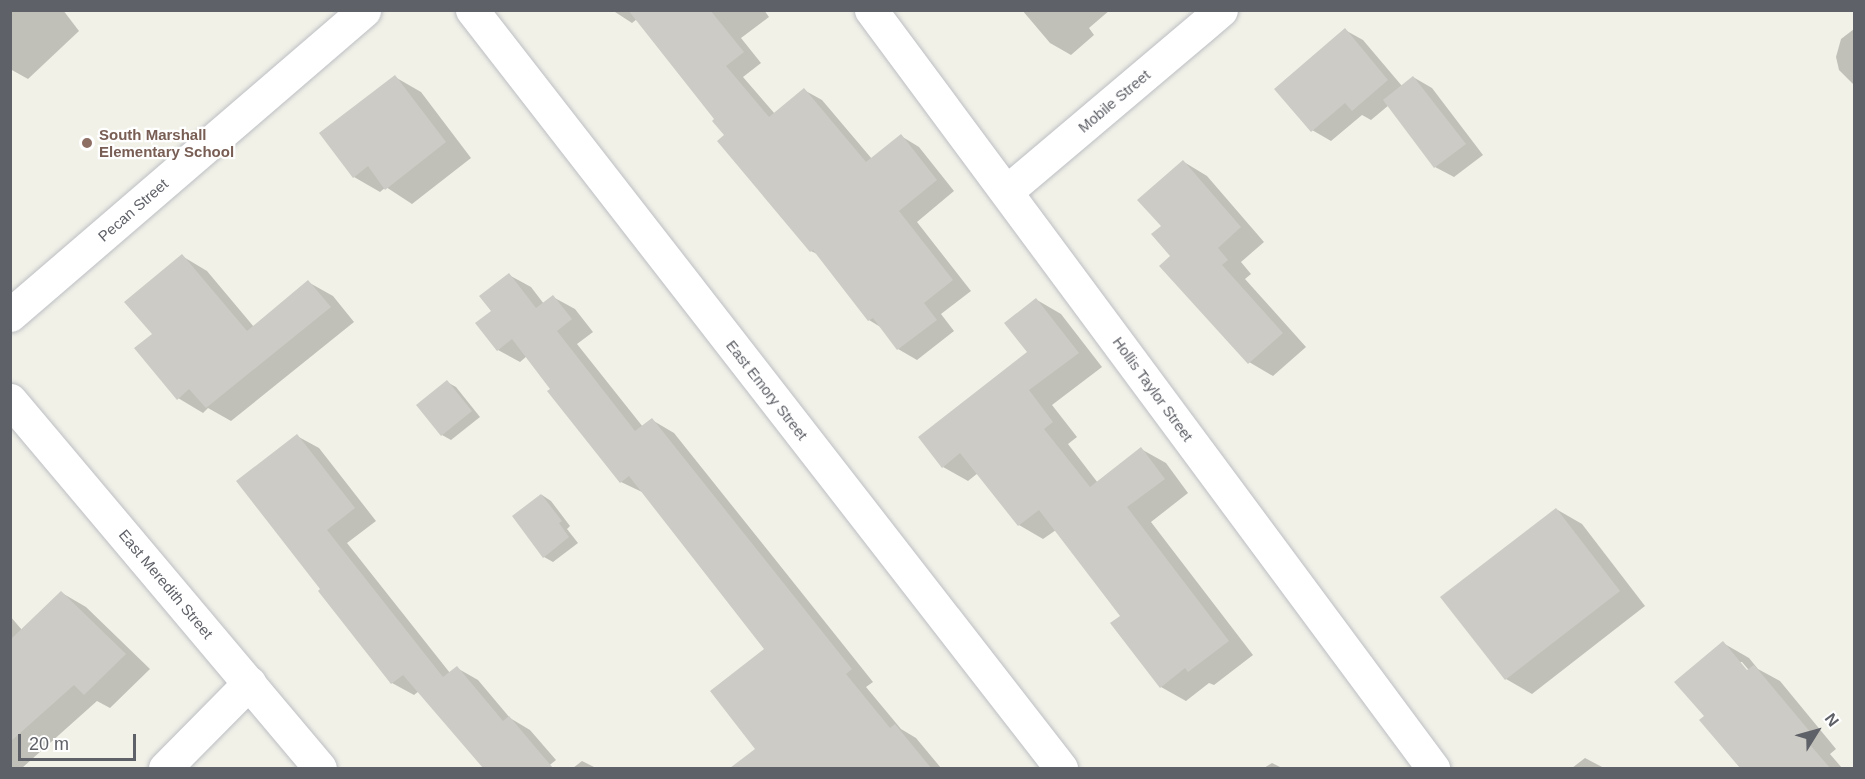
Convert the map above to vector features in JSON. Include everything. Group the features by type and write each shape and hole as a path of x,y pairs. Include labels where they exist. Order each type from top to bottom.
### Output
{"street":[{"name":"Pecan Street","path":"10,315 364,10"},
{"name":"East Emory Street","path":"472,10 1062,768"},
{"name":"Hollis Taylor Street","path":"871,10 1433,768"},
{"name":"Mobile Street","path":"1007,191 1221,10"},
{"name":"East Meredith Street","path":"10,400 320,768"},
{"path":"165,768 249,682"}],"building":[{"path":"628,10 710,10 744,52 726,66 769,117 804,88 866,162 901,134 937,180 899,211 953,280 924,303 937,320 897,350 873,318 868,321 813,250 810,252 717,141 724,135 712,121 714,119"},
{"path":"1345,28 1388,80 1352,111 1345,103 1311,132 1274,89"},
{"path":"395,75 446,142 385,190 368,166 353,178 319,133"},
{"path":"1413,76 1466,144 1434,168 1383,100"},
{"path":"1183,160 1241,227 1218,248 1228,260 1222,265 1283,333 1248,364 1159,266 1170,256 1151,234 1161,226 1137,200"},
{"path":"182,254 247,331 308,280 331,307 206,408 189,389 177,400 134,348 152,334 124,302"},
{"path":"509,273 536,308 553,295 572,319 557,331 635,431 652,418 852,669 846,674 890,728 895,724 931,768 730,768 755,749 710,691 764,649 629,476 620,483 547,391 550,389 512,339 497,351 475,323 491,311 479,296"},
{"path":"1036,298 1079,353 1029,390 1053,422 1044,429 1090,487 1141,447 1165,479 1127,507 1229,641 1188,672 1185,668 1160,688 1110,623 1120,616 1039,510 1018,526 960,453 942,468 918,437 1027,352 1004,323"},
{"path":"447,380 472,411 441,436 416,405"},
{"path":"297,434 355,508 327,530 443,677 457,666 503,721 509,716 553,768 483,768 403,675 391,684 318,591 320,589 236,481"},
{"path":"541,494 562,521 559,523 569,537 543,558 512,516"},
{"path":"1556,508 1620,591 1505,680 1440,597"},
{"path":"61,591 126,654 84,695 74,685 10,742 10,640"},
{"path":"1723,641 1747,670 1754,665 1811,733 1805,739 1830,768 1740,768 1699,720 1704,716 1674,682"}],"place":[{"name":"South Marshall Elementary School","path":"87,143"}]}
